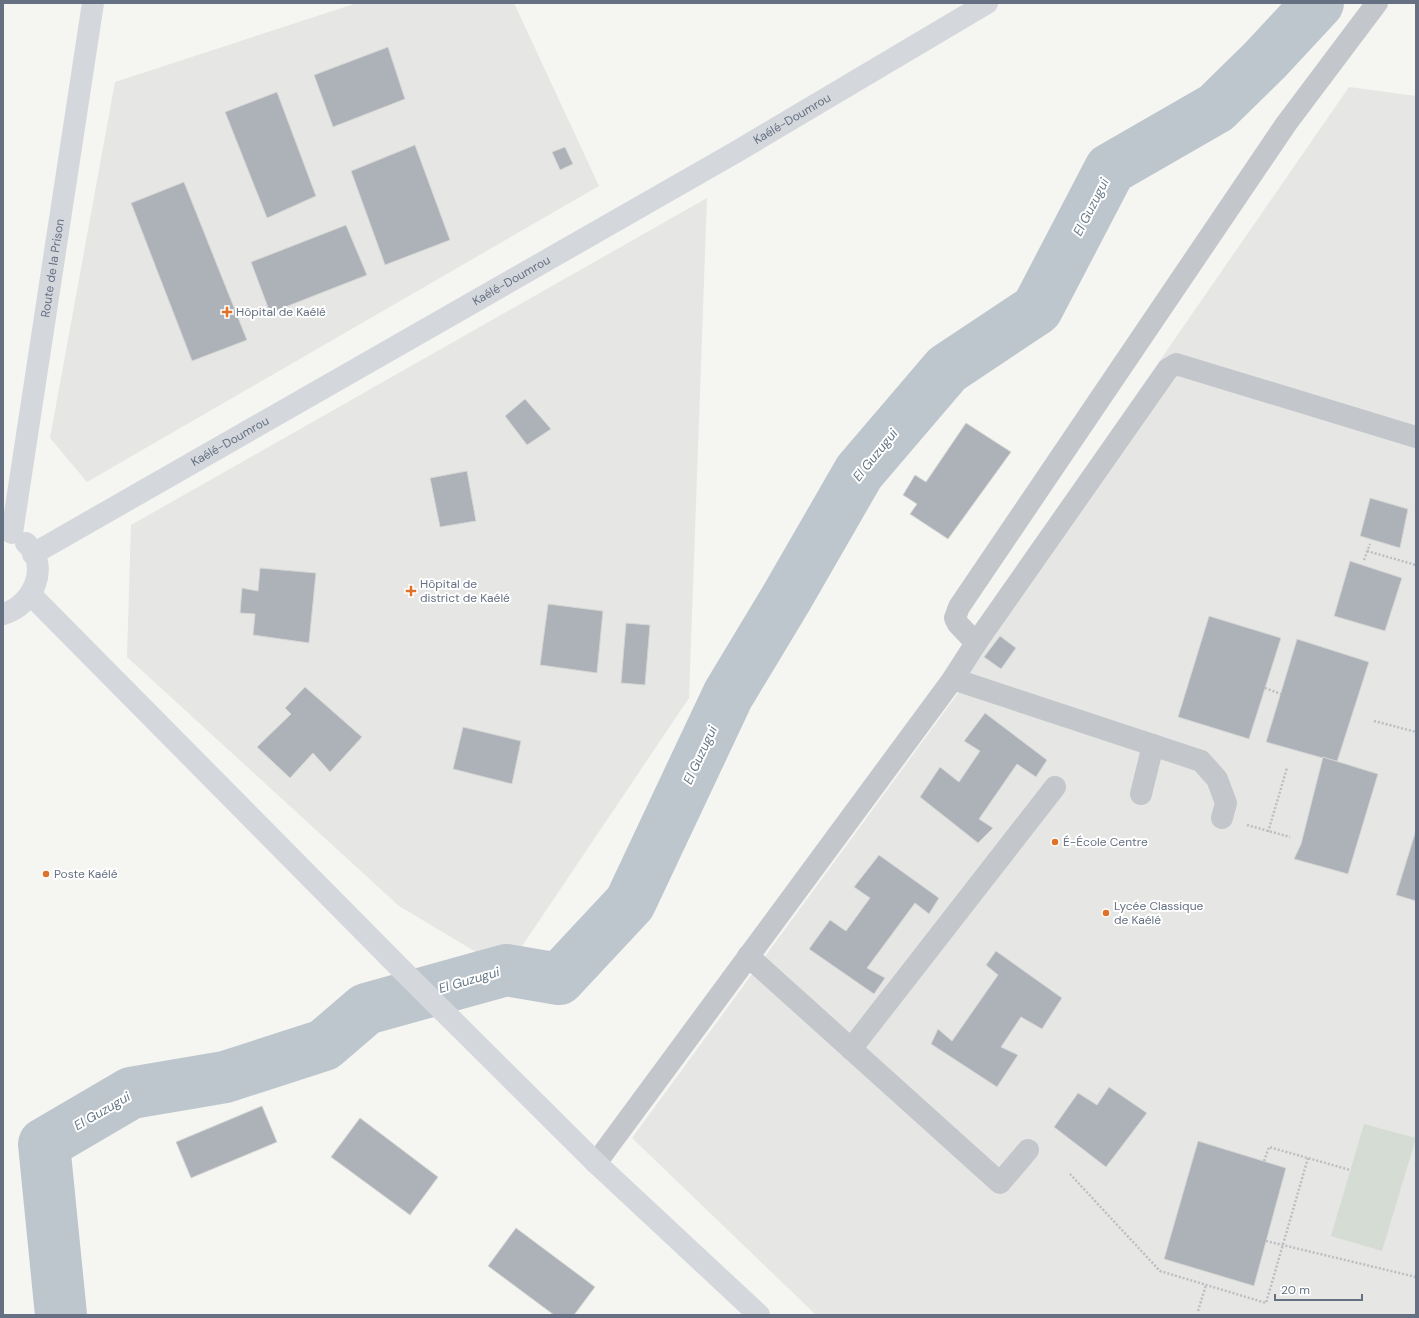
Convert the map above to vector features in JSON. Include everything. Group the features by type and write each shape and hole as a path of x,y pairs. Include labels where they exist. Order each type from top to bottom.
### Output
{"main road":[{"name":"Route de la Prison","path":"7,532 93,3"},
{"name":"Kaélé-Doumrou","path":"33,554 729,156 987,3"},
{"path":"3,614 22,605 31,595 37,574 33,554 28,545 7,532"},
{"path":"31,595 410,978 596,1163 759,1315"}],"street":[{"path":"976,643 958,624 955,618 959,607 1286,124 1377,3"},
{"path":"596,1163 953,679 976,643 1168,368 1176,364 1416,437"},
{"path":"953,679 1201,761 1217,779 1226,803 1222,818"},
{"path":"1141,794 1153,745"},
{"path":"851,1049 1055,787"},
{"path":"748,956 1000,1183 1028,1150"}],"path":[{"path":"1364,560 1370,544"},
{"path":"1367,551 1416,565"},
{"path":"1265,688 1281,694"},
{"path":"1374,721 1416,732"},
{"path":"1268,832 1287,768"},
{"path":"1222,818 1290,837"},
{"path":"1264,1161 1269,1147 1350,1170"},
{"path":"1070,1174 1160,1271 1266,1303 1308,1158"},
{"path":"1266,1241 1416,1277"},
{"path":"1198,1311 1206,1285"}],"shaded area":[{"name":"Hôpital de Kaélé","path":"357,3 514,3 599,186 87,482 50,438 115,82"},
{"name":"Lycée Classique de Kaélé","path":"1349,87 1416,96 1416,1315 816,1315 632,1138 961,689 943,674"},
{"name":"Hôpital de district de Kaélé","path":"707,198 689,698 506,970 399,906 127,657 131,525"},
{"path":"1364,1124 1416,1138 1382,1251 1331,1236"}],"building":[{"path":"388,47 405,99 333,127 314,75"},
{"path":"277,92 316,196 267,218 225,112"},
{"path":"415,145 450,240 385,265 351,171"},
{"path":"565,147 573,164 560,170 552,152"},
{"path":"184,182 247,340 192,361 131,203"},
{"path":"346,225 367,275 270,313 251,262"},
{"path":"525,399 551,429 527,445 505,416"},
{"path":"966,423 1011,452 948,539 910,514 917,504 903,495 915,475 926,482"},
{"path":"467,471 476,521 440,527 430,478"},
{"path":"1370,498 1408,509 1400,548 1360,536"},
{"path":"1350,561 1402,578 1385,631 1334,616"},
{"path":"260,568 316,573 309,643 253,635 255,614 240,613 242,588 258,591"},
{"path":"548,604 603,611 597,673 540,665"},
{"path":"1209,616 1281,638 1249,739 1178,717"},
{"path":"626,623 650,625 645,685 621,683"},
{"path":"1000,636 1016,648 1001,669 984,657"},
{"path":"1297,639 1369,662 1337,762 1266,742"},
{"path":"305,687 362,737 330,772 313,753 290,778 257,747 291,714 285,708"},
{"path":"985,713 1047,760 1036,777 1017,764 979,819 993,828 978,843 920,797 940,767 959,782 980,751 964,741"},
{"path":"463,727 521,741 512,784 453,769"},
{"path":"1323,757 1378,774 1348,874 1294,859 1301,844"},
{"path":"1416,830 1416,901 1396,895"},
{"path":"879,855 939,898 929,914 915,903 867,968 885,978 874,994 809,949 830,920 846,931 870,898 854,887"},
{"path":"996,951 1062,998 1042,1029 1021,1017 1001,1047 1018,1055 997,1087 931,1044 938,1029 952,1041 998,975 986,965"},
{"path":"1109,1087 1147,1113 1106,1167 1054,1127 1078,1093 1097,1105"},
{"path":"262,1106 277,1142 191,1178 176,1142"},
{"path":"360,1118 438,1177 410,1215 331,1157"},
{"path":"1198,1141 1286,1168 1254,1286 1164,1259"},
{"path":"516,1228 595,1287 574,1315 554,1315 488,1266"}],"waterway":[{"name":"El Guzugui","path":"61,1315 44,1144 131,1093 225,1077 324,1045 366,1009 506,970 559,979 630,903 728,695 787,597 859,472 947,369 1037,309 1110,169 1216,108 1265,60 1318,3"}],"place":[{"name":"Hôpital de Kaélé","path":"227,312"},
{"name":"Hôpital de district de Kaélé","path":"411,591"},
{"name":"É-École Centre","path":"1055,842"},
{"name":"Poste Kaélé","path":"46,874"},
{"name":"Lycée Classique de Kaélé","path":"1106,913"}]}
